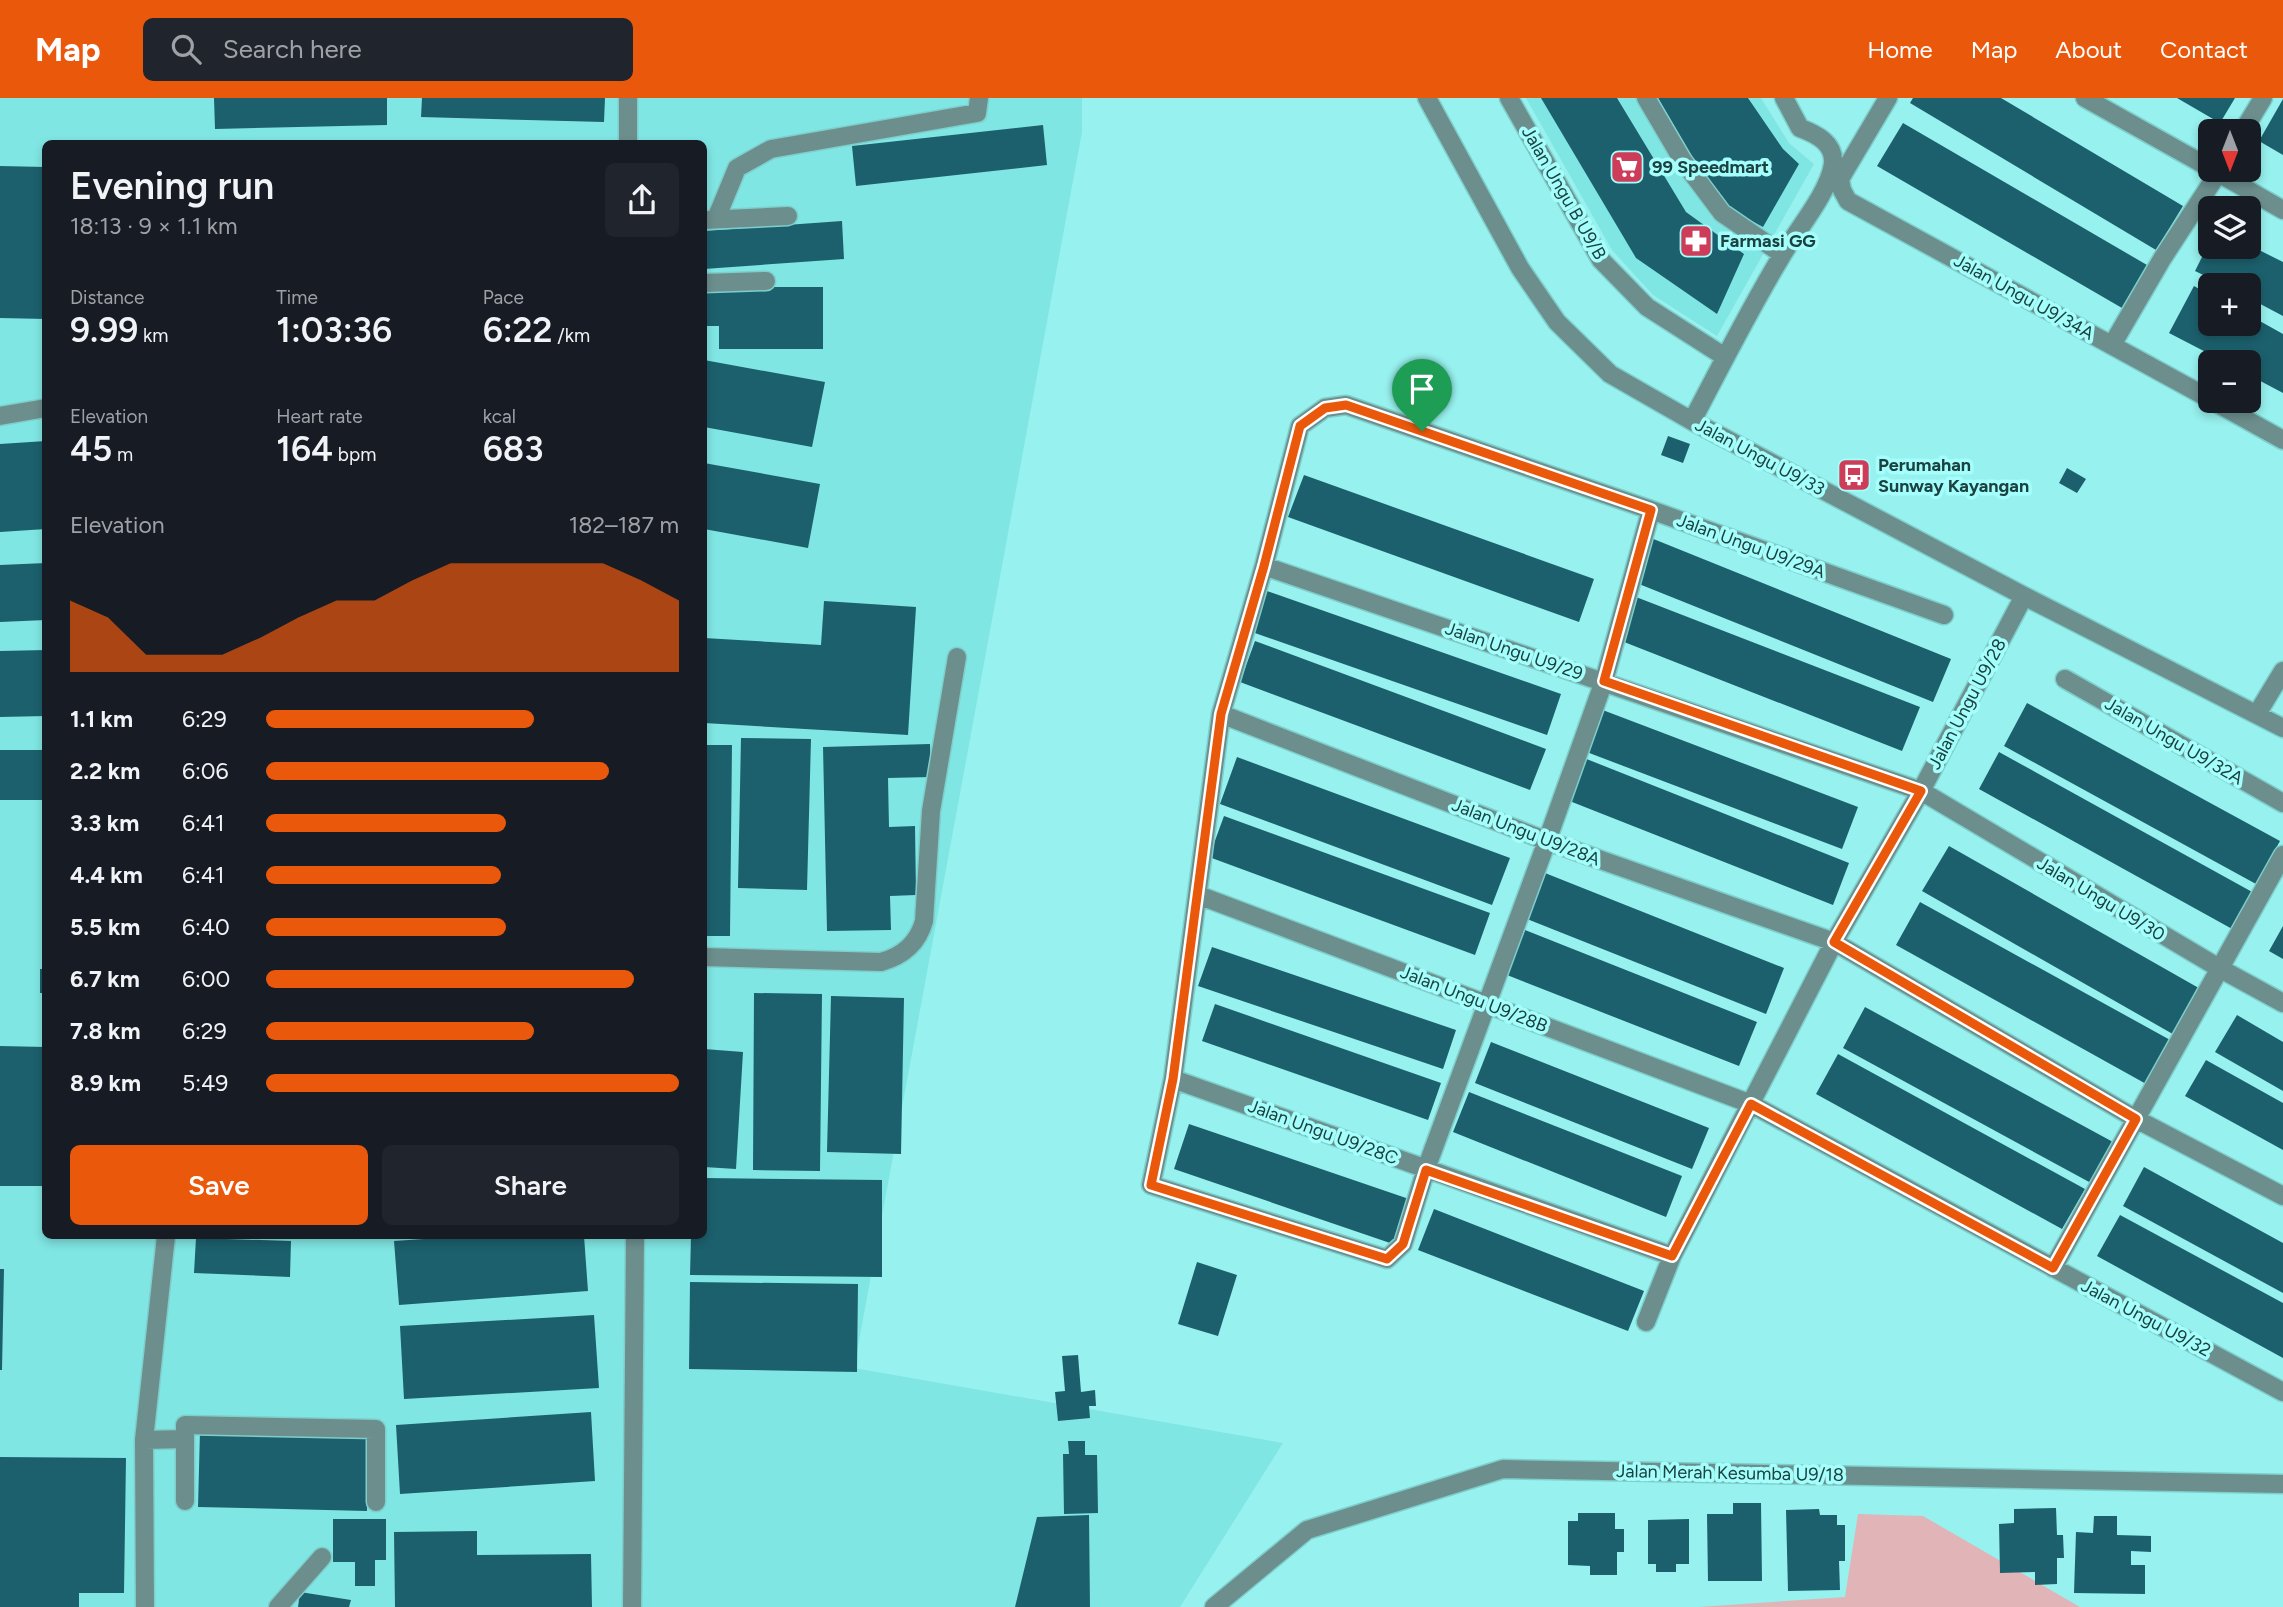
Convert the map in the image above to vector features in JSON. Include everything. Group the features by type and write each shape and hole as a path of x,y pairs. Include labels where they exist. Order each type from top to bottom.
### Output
{"street":[{"path":"628,98 628,140"},
{"path":"710,219 737,168 771,149 977,113 979,98"},
{"name":"Jalan Ungu U9/33","path":"1427,98 1520,268 1557,321 1610,374 1692,421 2024,596 2283,728"},
{"name":"Jalan Ungu B U9/B","path":"1509,98 1601,260 1647,307 1725,357"},
{"path":"1646,98 1683,162 1721,212 1782,254"},
{"path":"1692,421 1782,254 1817,202 1833,166 1830,148 1814,133 1800,128 1784,98"},
{"name":"Jalan Ungu U9/34A","path":"1888,98 1840,179 1848,201 2198,393"},
{"path":"2085,98 2198,161"},
{"path":"2250,119 2263,98"},
{"path":"2112,345 2208,182"},
{"path":"2236,182 2283,209"},
{"path":"710,219 788,216"},
{"path":"707,283 766,281"},
{"name":"Jalan Ungu U9/29A","path":"1426,1170 1403,1244 1387,1259 1151,1185 1173,1079 1221,714 1264,566 1300,426 1325,408 1346,405 1944,615"},
{"path":"0,416 42,409"},
{"name":"Jalan Ungu U9/34A","path":"2235,413 2283,439"},
{"path":"1426,1170 1604,681 1651,510"},
{"name":"Jalan Ungu U9/29","path":"1264,566 1921,791"},
{"name":"Jalan Ungu U9/28","path":"1646,1322 1672,1256 1834,942 1921,791 2024,596"},
{"path":"707,957 881,962 901,955 911,946 924,921 931,811 957,657"},
{"path":"2257,714 2283,671"},
{"name":"Jalan Ungu U9/32A","path":"2065,679 2283,803"},
{"name":"Jalan Ungu U9/28A","path":"1221,714 1547,841 1834,942 2136,1119 2283,1196"},
{"name":"Jalan Ungu U9/30","path":"1921,791 2219,968 2283,1003"},
{"path":"2053,1268 2283,855"},
{"name":"Jalan Ungu U9/28B","path":"1198,895 1751,1104"},
{"name":"Jalan Ungu U9/28C","path":"1173,1079 1672,1256"},
{"name":"Jalan Ungu U9/32","path":"1751,1104 2283,1392"},
{"path":"145,1607 144,1440 166,1239"},
{"path":"632,1607 635,1239"},
{"path":"185,1502 185,1425 376,1429 376,1503"},
{"path":"144,1440 185,1439"},
{"name":"Jalan Merah Kesumba U9/18","path":"1214,1607 1307,1530 1503,1469 2283,1484"},
{"path":"278,1607 321,1557"}],"shaded area":[{"path":"0,98 1082,98 1082,132 854,1368 1283,1443 1180,1607 0,1607"},
{"path":"1526,98 1761,98 1789,143 1814,164 1717,336 1653,295 1612,250"},
{"path":"1858,1514 1923,1516 2080,1607 1698,1607 1845,1597"}],"building":[{"path":"214,98 387,98 387,125 215,129"},
{"path":"422,98 605,98 604,122 421,117"},
{"path":"1541,98 1617,98 1686,212 1744,254 1717,314 1636,258"},
{"path":"1658,98 1748,98 1783,149 1799,164 1763,227 1733,211 1708,184"},
{"path":"1913,98 2001,98 2183,206 2156,250 1910,103"},
{"path":"2177,98 2235,98 2222,119 2213,119"},
{"path":"2283,99 2283,155 2261,142 2261,138"},
{"path":"1903,123 2147,265 2122,308 1877,166"},
{"path":"1043,125 1047,165 856,186 852,146"},
{"path":"0,166 42,167 42,319 0,318"},
{"path":"842,221 844,259 707,269 707,231"},
{"path":"2261,251 2283,262 2283,316 2261,304 2261,273 2195,271 2201,259 2261,259"},
{"path":"2194,286 2198,288 2198,336 2261,336 2261,322 2283,334 2283,393 2261,381 2261,350 2202,350 2169,333"},
{"path":"707,287 823,287 823,349 719,349 719,326 707,326"},
{"path":"707,361 825,382 812,447 707,428"},
{"path":"1668,436 1690,444 1683,463 1661,455"},
{"path":"42,441 42,529 0,532 0,444"},
{"path":"707,464 820,484 808,548 707,530"},
{"path":"1846,465 1868,478 1863,488 1840,475"},
{"path":"2067,468 2086,479 2077,493 2059,483"},
{"path":"1304,475 1594,579 1579,622 1288,517"},
{"path":"1651,538 1951,659 1933,702 1634,582"},
{"path":"42,563 42,620 0,622 0,565"},
{"path":"1267,591 1561,694 1547,735 1252,632"},
{"path":"1636,597 1920,707 1902,751 1619,640"},
{"path":"824,601 916,607 908,735 707,723 707,638 821,645"},
{"path":"1255,641 1546,749 1530,790 1240,682"},
{"path":"42,650 42,716 0,717 0,651"},
{"path":"2027,703 2280,841 2256,884 2004,746"},
{"path":"1600,709 1858,807 1842,849 1584,751"},
{"path":"741,738 811,739 807,890 738,888"},
{"path":"930,744 931,777 888,778 889,827 915,826 916,895 890,896 891,930 827,931 823,747"},
{"path":"707,745 732,745 730,936 707,936"},
{"path":"0,750 42,750 42,800 0,800"},
{"path":"1999,752 2254,893 2234,930 1979,789"},
{"path":"1237,757 1510,858 1492,905 1220,804"},
{"path":"1584,758 1849,863 1833,905 1567,800"},
{"path":"1224,816 1490,913 1475,955 1209,857"},
{"path":"1949,846 2204,991 2178,1037 1922,891"},
{"path":"1545,873 1784,968 1766,1014 1527,919"},
{"path":"1920,902 2172,1041 2148,1085 1896,945"},
{"path":"2283,926 2283,959 2269,951"},
{"path":"1525,930 1757,1022 1739,1066 1507,975"},
{"path":"1212,947 1456,1030 1443,1069 1198,986"},
{"path":"40,969 42,969 42,993"},
{"path":"754,993 822,994 820,1171 753,1170"},
{"path":"831,996 904,998 901,1154 827,1152"},
{"path":"1215,1004 1441,1083 1428,1120 1202,1041"},
{"path":"1865,1007 2113,1142 2091,1183 1843,1048"},
{"path":"2237,1015 2283,1042 2283,1091 2215,1052"},
{"path":"1491,1042 1709,1128 1692,1169 1475,1083"},
{"path":"0,1046 42,1047 42,1186 0,1186"},
{"path":"707,1049 743,1052 736,1169 707,1167"},
{"path":"1838,1054 2085,1189 2062,1229 1816,1094"},
{"path":"2206,1060 2283,1103 2283,1150 2185,1096"},
{"path":"1469,1092 1682,1176 1666,1217 1453,1132"},
{"path":"1189,1124 1409,1199 1393,1244 1174,1169"},
{"path":"2144,1167 2283,1243 2283,1293 2123,1206"},
{"path":"707,1178 882,1180 882,1277 690,1275 691,1239 707,1239"},
{"path":"1434,1209 1644,1291 1628,1331 1418,1250"},
{"path":"2120,1215 2283,1303 2283,1358 2097,1256"},
{"path":"196,1239 291,1241 290,1277 194,1273"},
{"path":"584,1239 588,1291 399,1305 394,1241"},
{"path":"1197,1262 1237,1275 1218,1336 1178,1324"},
{"path":"0,1269 4,1269 2,1370 0,1370"},
{"path":"690,1282 858,1284 857,1372 689,1369"},
{"path":"594,1315 599,1388 404,1399 400,1326"},
{"path":"1078,1355 1081,1392 1095,1390 1096,1406 1089,1406 1090,1418 1058,1421 1055,1392 1065,1391 1062,1356"},
{"path":"591,1412 595,1481 400,1494 396,1425"},
{"path":"200,1431 368,1434 367,1511 198,1507"},
{"path":"1068,1441 1085,1441 1085,1455 1097,1455 1098,1513 1064,1514 1063,1454 1069,1454"},
{"path":"0,1457 126,1458 124,1593 79,1593 79,1607 0,1607"},
{"path":"1733,1503 1761,1503 1762,1581 1708,1581 1707,1514 1733,1514"},
{"path":"2056,1508 2057,1535 2063,1535 2064,1558 2057,1558 2057,1584 2035,1585 2035,1572 2000,1573 1999,1524 2014,1523 2014,1509"},
{"path":"1819,1509 1820,1515 1837,1515 1837,1525 1845,1525 1845,1561 1839,1561 1840,1590 1788,1591 1786,1510"},
{"path":"1578,1513 1615,1513 1615,1529 1624,1529 1624,1552 1617,1552 1617,1575 1590,1575 1590,1566 1568,1565 1568,1521 1578,1521"},
{"path":"1089,1515 1090,1607 1015,1607 1037,1517"},
{"path":"2094,1516 2117,1516 2117,1535 2151,1536 2151,1552 2131,1551 2131,1565 2145,1565 2145,1594 2074,1593 2076,1532 2093,1533"},
{"path":"333,1519 386,1519 386,1560 375,1560 375,1586 355,1586 355,1562 333,1562"},
{"path":"1689,1519 1689,1564 1676,1564 1676,1572 1656,1572 1656,1564 1648,1564 1648,1520"},
{"path":"477,1531 477,1555 591,1554 592,1607 395,1607 394,1532"},
{"path":"300,1592 351,1600 349,1607 298,1607"}],"place":[{"name":"99 Speedmart","path":"1627,167"},
{"name":"Farmasi GG","path":"1696,241"},
{"name":"Perumahan Sunway Kayangan","path":"1854,475"}],"route":[{"path":"1346,405 1422,431 1651,510 1604,681 1921,791 1834,942 2136,1119 2053,1268 1751,1104 1672,1256 1426,1170 1403,1244 1387,1259 1151,1185 1173,1079 1221,714 1264,566 1300,426 1325,408 1346,405"}]}
